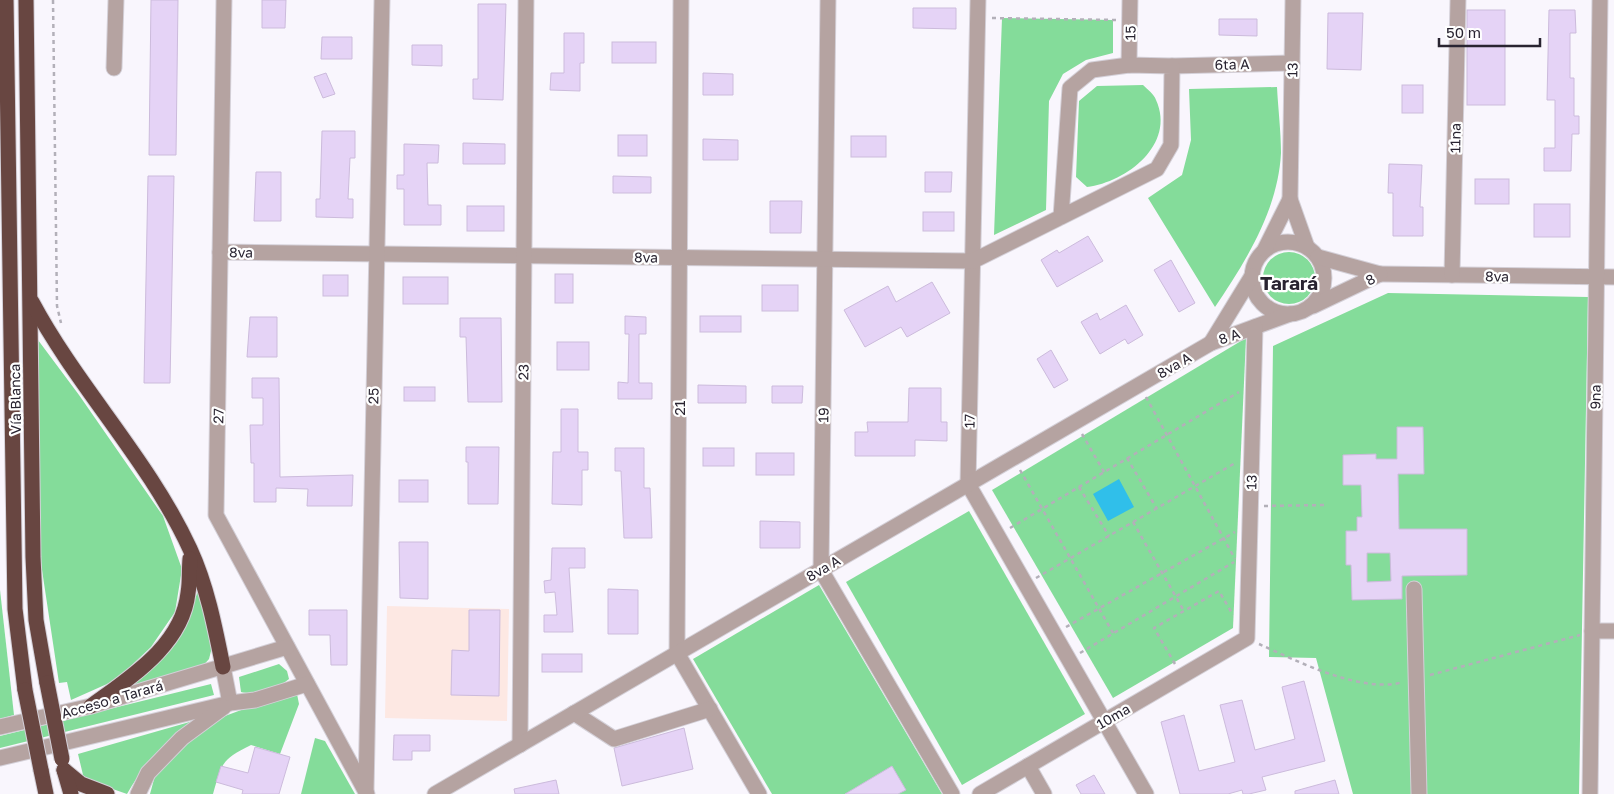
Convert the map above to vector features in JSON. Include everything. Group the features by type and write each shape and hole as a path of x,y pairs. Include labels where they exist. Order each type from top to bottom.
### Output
{"highway":[{"name":"Vía Blanca","path":"6,0 7,84 4,110 15,609 25,690 46,794"},
{"name":"Vía Blanca","path":"26,0 33,557 36,620 63,765 72,794"},
{"path":"7,84 27,84"},
{"path":"31,299 77,374 158,491 190,550 214,622 223,666"},
{"path":"91,706 145,667 162,647 178,622 188,595 190,550"},
{"path":"63,765 81,784 107,794"}],"street":[{"path":"114,68 116,0"},
{"name":"27","path":"224,0 216,514 366,793"},
{"name":"25","path":"366,793 382,0"},
{"name":"23","path":"520,745 526,0"},
{"name":"21","path":"677,653 681,0"},
{"name":"19","path":"821,570 828,0"},
{"name":"17","path":"968,484 978,0"},
{"name":"15","path":"1129,65 1130,0"},
{"name":"13","path":"1293,0 1290,199 1313,252"},
{"name":"11na","path":"1452,275 1458,0"},
{"name":"9na","path":"1590,794 1600,0"},
{"name":"6ta A","path":"1061,217 1070,88 1092,70 1129,65 1172,66 1292,63"},
{"name":"8va","path":"220,252 973,261 1157,169 1171,145 1172,66"},
{"name":"13","path":"1265,249 1290,199"},
{"path":"1285,241 1313,252 1323,268 1324,281 1321,292 1315,302 1298,312 1278,313 1268,308 1259,299 1253,288 1252,276 1258,257 1265,249 1285,241"},
{"name":"8","path":"1313,252 1380,274"},
{"name":"8va","path":"1380,274 1614,277"},
{"name":"8","path":"1298,312 1380,274"},
{"name":"8 A","path":"1212,343 1252,276"},
{"name":"8 A","path":"1212,343 1298,312"},
{"name":"13","path":"1246,638 1242,557 1250,524 1255,326"},
{"name":"8va A","path":"436,794 1212,343"},
{"path":"968,484 1146,794"},
{"path":"821,570 952,794"},
{"path":"1414,589 1419,794"},
{"path":"1592,631 1614,631"},
{"name":"10ma","path":"980,794 1246,638"},
{"name":"Acceso a Tarará","path":"0,727 91,706 287,647"},
{"path":"677,653 759,794"},
{"path":"223,666 230,703"},
{"path":"0,758 230,703 255,700 308,684"},
{"path":"138,794 148,773 182,738 230,703"},
{"path":"574,714 614,739 710,709"},
{"path":"1028,766 1044,794"}],"path":[{"path":"53,0 56,306 64,332"},
{"path":"978,18 1130,20"},
{"path":"997,536 1253,383"},
{"path":"1068,660 1242,557 1224,538 1139,385"},
{"path":"1075,422 1104,472"},
{"path":"1025,585 1251,454"},
{"path":"1013,458 1113,633"},
{"path":"1127,458 1157,508"},
{"path":"1079,486 1109,536"},
{"path":"1250,506 1327,505"},
{"path":"1133,522 1184,611"},
{"path":"1054,634 1250,524"},
{"path":"1182,676 1154,628 1219,591 1246,638"}],"shaded area":[{"path":"387,606 509,609 507,721 385,718"}],"green space":[{"path":"1002,18 1113,20 1113,53 1086,60 1063,74 1049,101 1046,210 994,235"},
{"path":"1143,85 1155,98 1160,116 1159,131 1154,146 1132,169 1102,184 1087,187 1076,177 1079,101 1097,86"},
{"path":"1277,87 1281,153 1274,195 1249,253 1215,307 1148,198 1182,175 1191,140 1189,89"},
{"path":"1284,252 1294,252 1308,259 1315,273 1315,283 1308,297 1294,304 1284,304 1274,300 1267,293 1263,283 1263,273 1267,263 1274,256"},
{"path":"1388,293 1588,297 1579,794 1353,794 1316,658 1269,657 1273,346"},
{"path":"1246,338 1233,628 1113,698 992,490"},
{"path":"38,340 79,395 163,516 182,569 175,612 151,647 116,680 71,700 67,682 59,683 39,550"},
{"path":"969,511 1085,714 962,785 846,582"},
{"path":"819,585 942,794 772,794 693,659"},
{"path":"199,588 212,647 209,659 201,668 126,690 153,669 172,646 180,634"},
{"path":"0,590 14,715 0,719"},
{"path":"279,664 287,671 289,679 284,683 272,689 259,692 241,692 239,677"},
{"path":"211,684 214,695 0,748 0,736"},
{"path":"297,694 299,704 280,754 251,745 241,750 224,764 213,794 150,794 156,772 193,739 225,716 268,700"},
{"path":"193,721 148,763 127,794 84,779 78,754"},
{"path":"315,738 325,741 355,794 301,794"}],"water":[{"path":"1119,479 1134,507 1108,521 1093,494"}],"building":[{"path":"151,0 178,0 176,155 149,155"},
{"path":"262,0 286,0 285,28 262,28"},
{"path":"478,4 506,4 503,100 473,99 473,79 478,79"},
{"path":"913,8 956,8 956,29 913,28"},
{"path":"1467,10 1505,10 1505,105 1467,105"},
{"path":"1549,10 1575,10 1576,33 1570,33 1570,78 1574,78 1574,116 1579,116 1579,134 1572,134 1571,171 1544,171 1544,148 1555,148 1555,100 1547,100"},
{"path":"1328,13 1363,13 1361,70 1327,69"},
{"path":"1219,19 1257,19 1257,36 1219,35"},
{"path":"564,33 584,33 584,63 580,63 580,91 550,90 551,73 564,73"},
{"path":"322,37 352,37 352,59 321,59"},
{"path":"612,42 656,42 656,63 612,63"},
{"path":"412,45 442,45 442,66 412,65"},
{"path":"326,73 335,94 323,98 314,77"},
{"path":"703,73 733,74 733,95 703,95"},
{"path":"1402,85 1423,85 1423,113 1402,113"},
{"path":"322,131 355,131 355,158 350,158 348,199 353,199 353,218 316,217 316,199 320,199"},
{"path":"618,135 647,135 647,156 618,156"},
{"path":"851,136 886,136 886,157 851,157"},
{"path":"703,139 738,140 738,160 703,160"},
{"path":"463,143 505,144 505,164 463,164"},
{"path":"404,144 439,145 438,163 427,163 428,205 441,205 441,225 404,225 404,189 397,189 397,175 404,175"},
{"path":"1389,164 1422,165 1420,207 1423,207 1423,236 1393,236 1393,193 1388,193"},
{"path":"256,172 281,172 281,221 254,221"},
{"path":"925,172 952,172 951,192 925,192"},
{"path":"148,176 174,176 170,383 144,383"},
{"path":"613,176 651,177 651,193 613,193"},
{"path":"1475,179 1509,179 1509,204 1475,204"},
{"path":"770,201 802,201 801,233 770,233"},
{"path":"1534,204 1570,204 1570,237 1534,237"},
{"path":"467,206 504,206 504,231 467,231"},
{"path":"923,212 954,212 954,231 923,231"},
{"path":"1088,236 1103,261 1057,287 1041,260 1057,250 1059,253"},
{"path":"1171,260 1195,303 1179,312 1154,270"},
{"path":"555,274 573,274 573,303 555,303"},
{"path":"323,275 348,275 348,296 323,296"},
{"path":"403,277 448,277 448,304 403,304"},
{"path":"932,282 950,313 907,337 901,327 865,347 844,310 888,286 896,302"},
{"path":"762,285 798,285 798,311 762,311"},
{"path":"1126,305 1143,335 1128,344 1125,339 1100,354 1081,322 1097,313 1100,320"},
{"path":"625,316 646,317 646,334 639,334 639,383 652,383 652,399 618,399 618,382 628,383 629,334 625,334"},
{"path":"700,316 741,316 741,332 700,332"},
{"path":"250,317 277,317 277,357 247,357"},
{"path":"460,318 501,318 502,402 468,402 466,337 460,337"},
{"path":"557,342 589,342 589,370 557,370"},
{"path":"1051,350 1068,380 1054,388 1037,359"},
{"path":"252,378 279,378 280,477 353,475 352,506 307,506 308,489 276,488 276,502 254,502 254,463 251,463 250,425 263,425 263,398 252,398"},
{"path":"698,385 746,386 746,403 698,403"},
{"path":"772,386 803,386 802,403 772,403"},
{"path":"404,387 435,387 435,401 404,401"},
{"path":"909,388 941,388 941,422 947,422 947,441 915,440 915,456 855,456 855,432 868,432 867,422 908,422"},
{"path":"561,409 578,409 578,452 588,452 588,470 582,470 582,505 552,504 553,452 561,452"},
{"path":"1397,427 1423,427 1424,474 1398,474 1399,529 1467,529 1467,575 1402,576 1402,599 1352,600 1351,565 1346,565 1346,531 1357,531 1357,517 1362,517 1361,485 1343,485 1343,455 1376,454 1376,459 1397,459","holes":["1367,553 1390,553 1391,581 1367,582"]},
{"path":"466,447 499,447 498,504 468,504"},
{"path":"615,448 644,448 644,488 650,488 652,538 624,538 621,471 615,471"},
{"path":"703,448 734,448 734,466 703,466"},
{"path":"756,453 794,453 794,475 756,475"},
{"path":"399,480 428,480 428,502 399,502"},
{"path":"760,521 800,522 800,548 760,548"},
{"path":"399,542 428,542 428,599 400,598"},
{"path":"552,548 585,548 585,568 569,568 573,632 544,632 544,615 557,615 555,592 545,593 544,581 551,580"},
{"path":"608,589 638,590 638,634 608,634"},
{"path":"309,610 347,610 347,665 331,665 330,635 309,635"},
{"path":"469,610 500,610 499,696 451,695 452,650 469,651"},
{"path":"542,654 582,654 582,672 542,672"},
{"path":"1304,681 1325,761 1262,777 1266,790 1249,794 1243,794 1242,790 1228,794 1180,794 1161,722 1184,715 1199,771 1235,762 1220,705 1242,700 1255,750 1295,739 1282,687"},
{"path":"684,728 693,769 622,786 614,748"},
{"path":"394,735 430,735 430,751 412,751 412,760 393,760"},
{"path":"255,747 290,757 279,794 242,794 243,790 216,782 221,766 248,773"},
{"path":"892,766 906,790 898,794 845,794"},
{"path":"1094,775 1105,794 1081,794 1076,785"},
{"path":"556,780 559,794 515,794 514,789"},
{"path":"1335,780 1339,794 1295,794 1295,791"}],"district":[{"name":"Tarará","path":"1289,282"}]}
